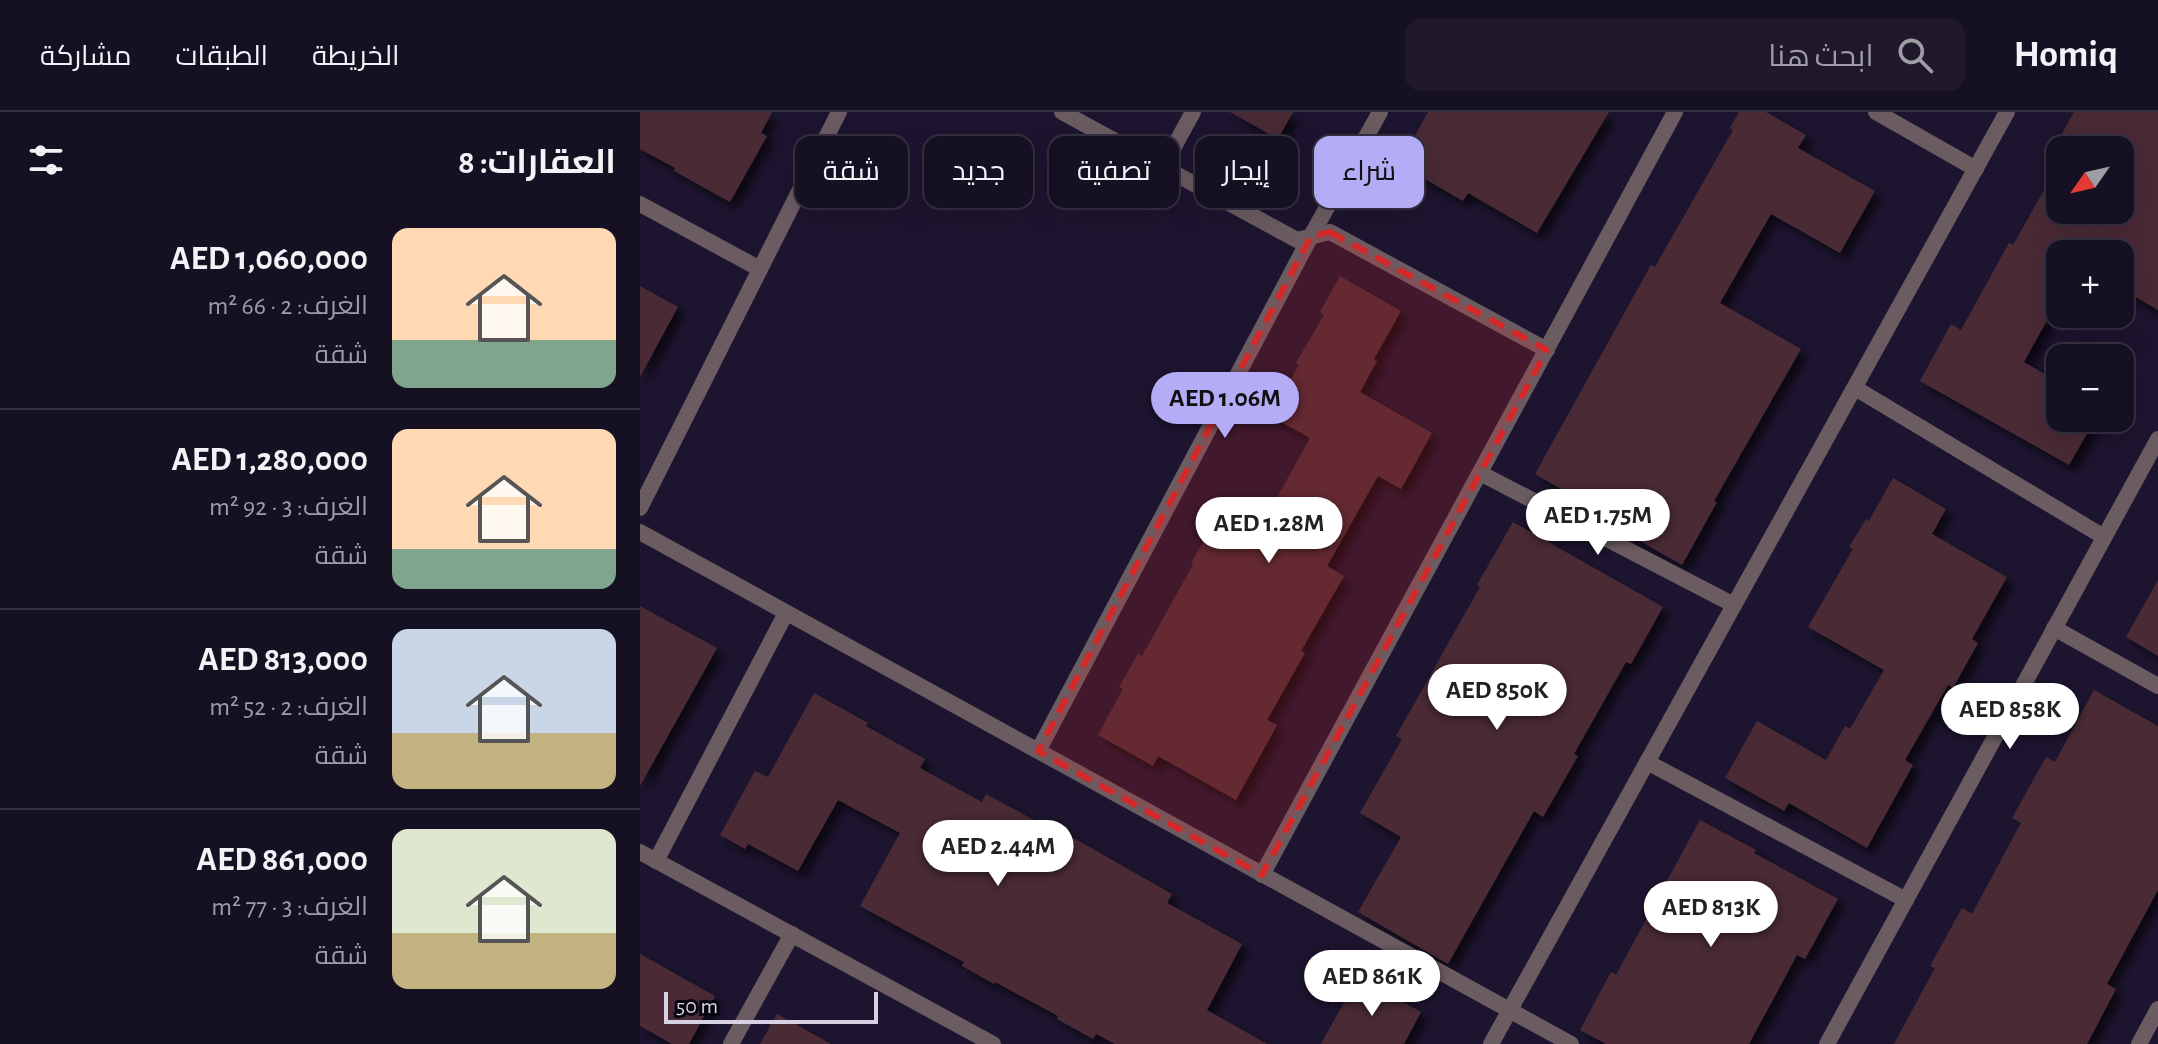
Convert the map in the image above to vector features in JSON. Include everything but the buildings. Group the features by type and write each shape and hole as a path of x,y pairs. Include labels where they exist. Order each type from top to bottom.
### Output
{"street":[{"path":"640,508 839,112"},
{"path":"1062,112 1106,136"},
{"path":"1179,138 1193,112"},
{"path":"1038,751 1380,112"},
{"path":"1262,875 1675,112"},
{"path":"1876,112 1976,169"},
{"path":"1491,1044 2007,112"},
{"path":"1179,176 1297,240 1330,232 1547,350"},
{"path":"640,204 760,269"},
{"path":"1855,388 2104,537"},
{"path":"1827,1044 2158,439"},
{"path":"1480,473 1734,605"},
{"path":"640,532 1571,1044"},
{"path":"656,861 786,613"},
{"path":"2054,628 2158,686"},
{"path":"1647,762 1906,900"},
{"path":"640,852 993,1044"},
{"path":"731,1044 792,934"},
{"path":"2139,1044 2158,1009"}],"highlighted area":[{"path":"1330,232 1547,350 1262,875 1038,751 1311,236"}]}
